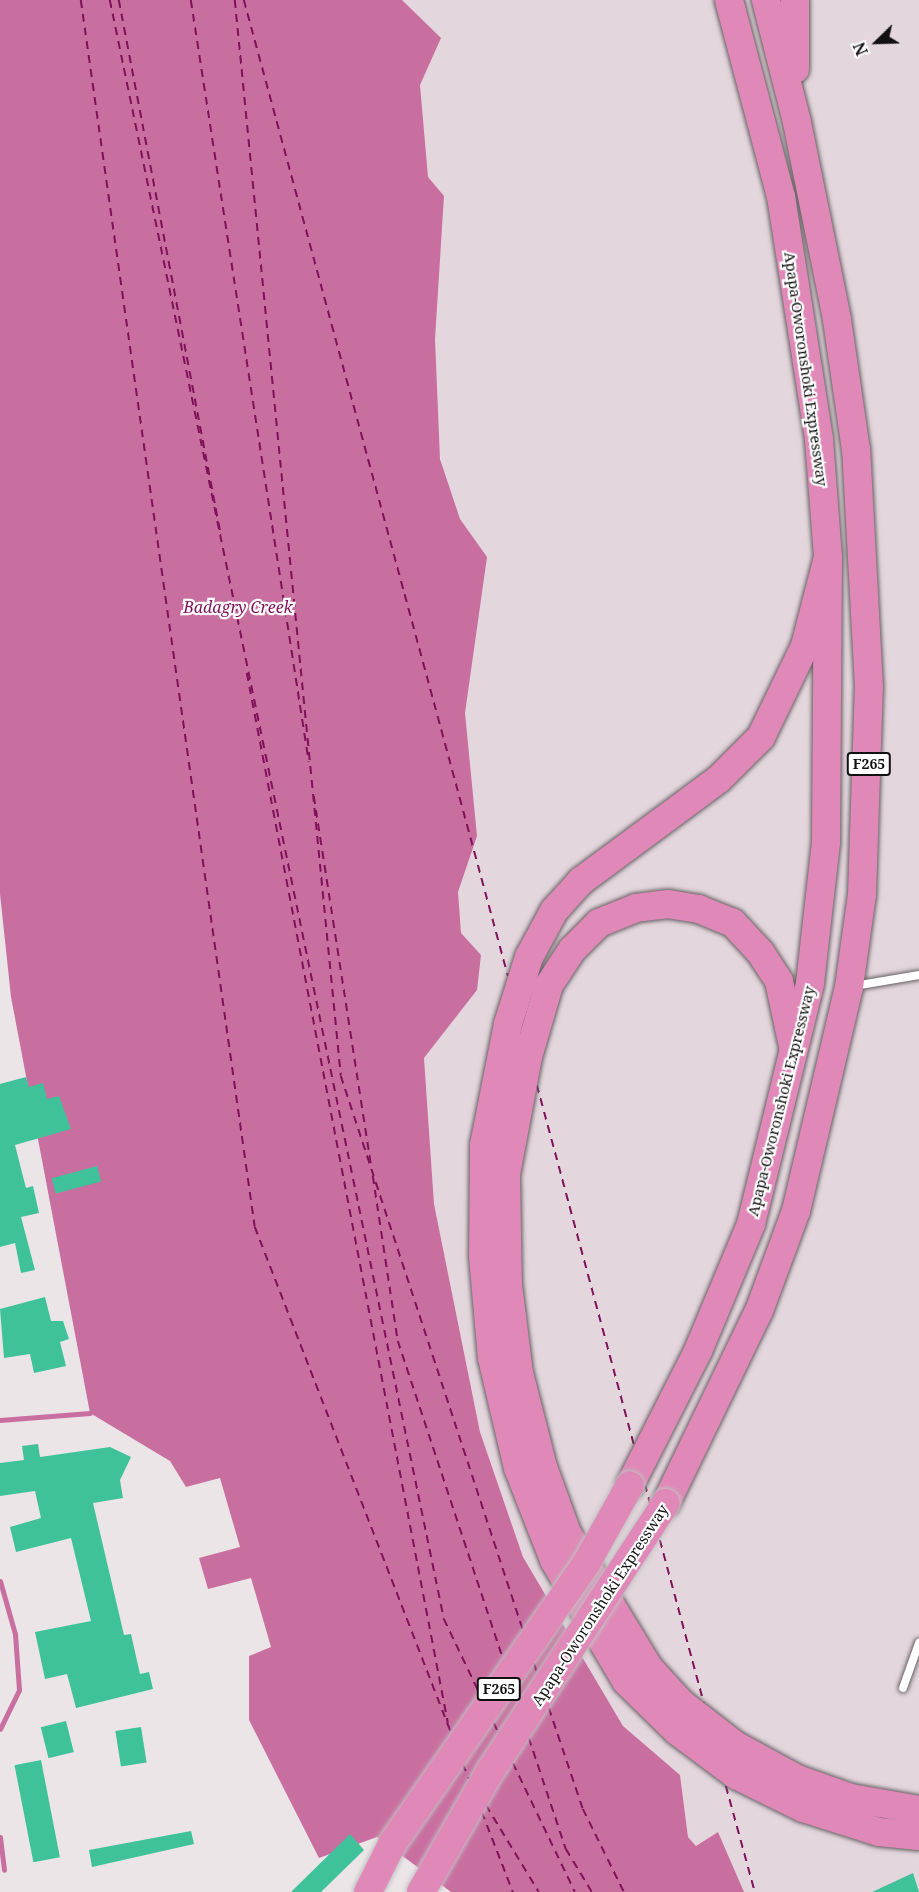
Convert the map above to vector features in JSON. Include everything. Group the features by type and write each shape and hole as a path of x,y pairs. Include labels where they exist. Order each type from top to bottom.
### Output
{"highway":[{"name":"Apapa-Oworonshoki Expressway","path":"368,1892 392,1844 586,1564 630,1485 737,1263 795,1054 810,983 826,842 830,709 828,557 819,439 798,288 779,186 729,0"},
{"name":"Apapa-Oworonshoki Expressway","path":"421,1892 491,1770 666,1503 759,1311 796,1211 849,987 862,895 868,786 866,570 856,450 837,319 797,122 766,0"},
{"path":"795,0 797,122"},
{"path":"828,557 805,646 761,738 719,779 581,881 554,912 529,957 508,1024 484,1144 483,1256 492,1358 518,1468 554,1560 626,1681 677,1731 736,1774 803,1808 879,1832 919,1836"},
{"path":"795,1054 779,981 761,953 732,923 678,906 636,908 599,923 573,950 549,986 528,1057 506,1175 508,1285 519,1373 543,1467 567,1533 649,1668 681,1703 735,1745 797,1779 851,1798 919,1810"}],"lane":[{"path":"849,987 919,975"},
{"path":"903,1688 919,1643"}],"shaded area":[{"path":"342,0 919,0 919,1892 744,1892 718,1832 696,1846 688,1837 680,1775 623,1726 523,1557 480,1432 434,1204 424,1058 475,992 461,933 444,816 442,464"}],"water":[{"name":"Badagry Creek","path":"0,0 402,0 441,38 420,85 428,177 444,196 435,339 440,459 460,519 487,557 465,713 477,836 458,892 461,933 481,955 477,990 424,1058 434,1204 480,1432 523,1557 623,1726 680,1775 688,1837 696,1846 718,1832 744,1892 451,1892 377,1837 319,1858 249,1720 249,1656 271,1647 251,1578 208,1589 199,1558 240,1547 220,1478 186,1487 170,1461 90,1413 11,997 0,894"}],"building":[{"path":"26,1077 29,1087 43,1083 47,1099 59,1096 71,1129 15,1145 26,1188 33,1186 39,1213 21,1217 35,1270 21,1273 15,1243 0,1247 0,1084"},
{"path":"97,1166 101,1181 56,1194 52,1178"},
{"path":"45,1297 51,1321 63,1321 69,1339 60,1342 66,1366 34,1373 30,1354 4,1358 0,1309"},
{"path":"38,1444 40,1457 110,1447 131,1457 120,1480 123,1498 93,1503 124,1635 131,1634 140,1674 149,1672 153,1689 76,1708 67,1674 45,1679 35,1632 91,1621 71,1538 16,1552 10,1527 41,1518 35,1491 0,1496 0,1463 24,1460 22,1446"},
{"path":"66,1721 74,1752 49,1758 41,1727"},
{"path":"141,1727 147,1763 121,1767 115,1731"},
{"path":"41,1760 60,1857 33,1862 14,1765"},
{"path":"191,1831 194,1844 92,1867 89,1850"},
{"path":"350,1834 364,1850 321,1892 291,1892"},
{"path":"913,1873 919,1892 872,1892"}],"waterway":[{"path":"0,1420 90,1413"},
{"path":"0,1581 15,1634 19,1690 0,1729"},
{"path":"0,1837 4,1870"}],"ferry route":[{"path":"81,0 255,1227 452,1735"},
{"path":"110,0 444,1619 480,1694"},
{"path":"119,0 221,535"},
{"path":"191,0 309,762"},
{"path":"235,0 341,1076 523,1630"},
{"path":"244,0 508,976"},
{"path":"247,673 448,1723"},
{"path":"314,796 371,1165"},
{"path":"537,1085 634,1445"},
{"path":"373,1176 398,1341 503,1659"},
{"path":"645,1484 650,1503"},
{"path":"660,1540 704,1703"},
{"path":"534,1663 537,1672"},
{"path":"514,1692 518,1705"},
{"path":"549,1708 583,1809 624,1892"},
{"path":"494,1723 498,1732"},
{"path":"529,1738 566,1849 592,1892"},
{"path":"513,1763 575,1892"},
{"path":"463,1764 469,1779"},
{"path":"726,1786 755,1892"},
{"path":"486,1805 539,1892"},
{"path":"482,1812 513,1892"}]}
